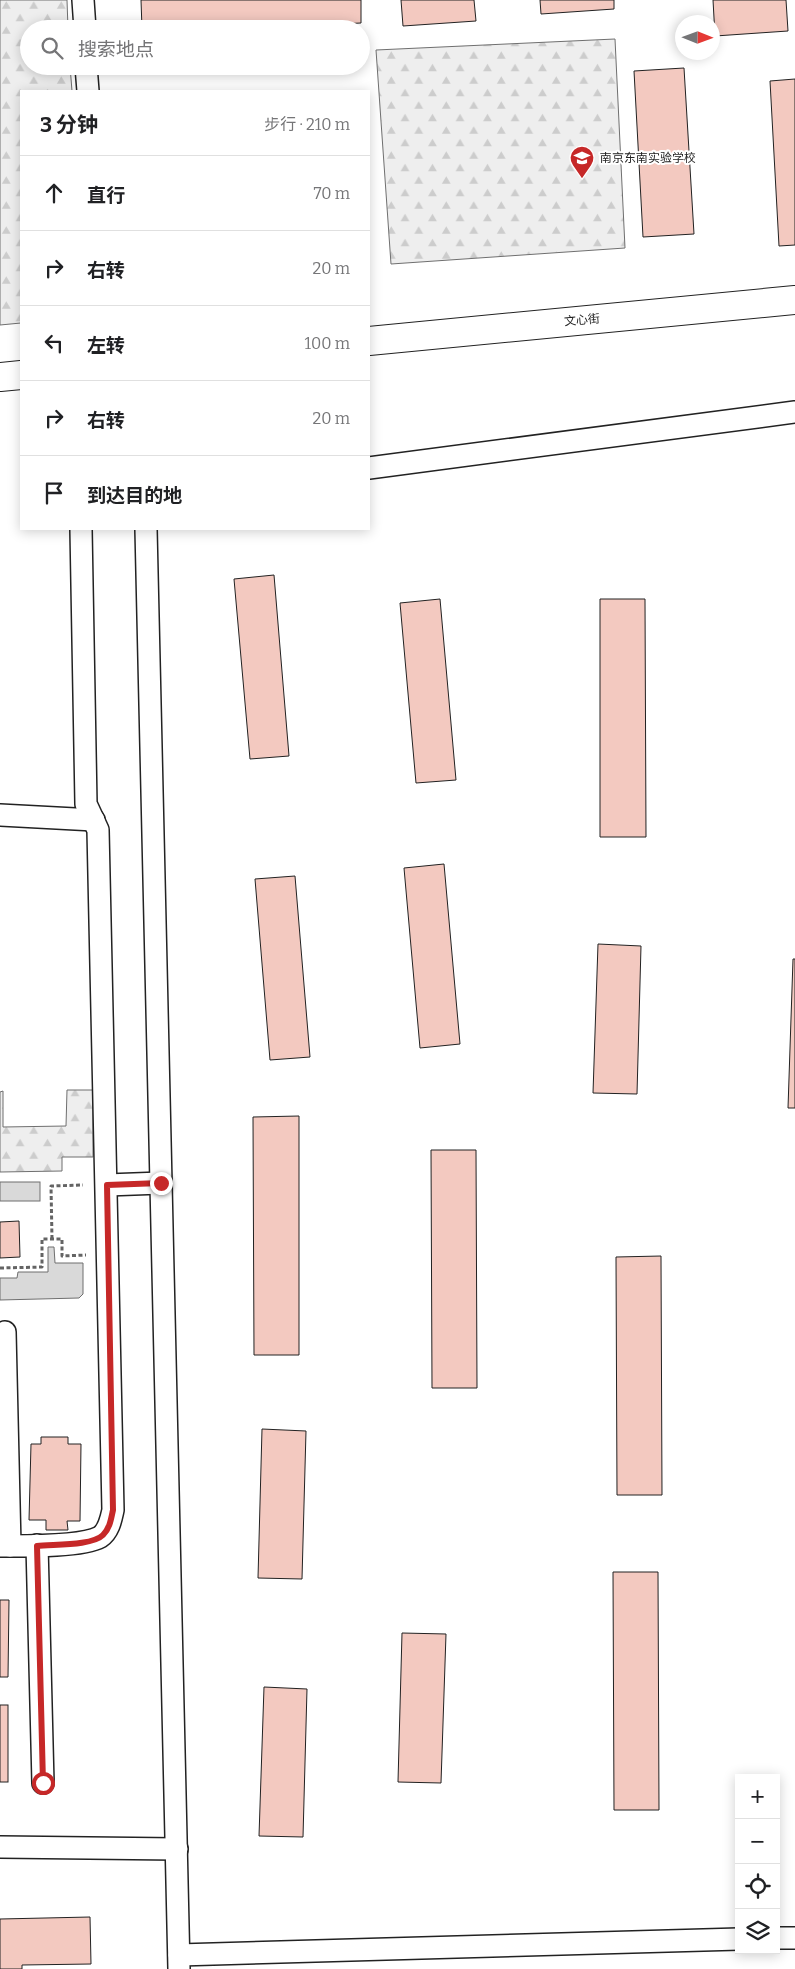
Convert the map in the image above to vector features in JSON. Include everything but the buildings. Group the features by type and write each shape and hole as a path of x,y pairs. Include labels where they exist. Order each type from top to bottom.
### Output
{"street":[{"path":"83,0 84,20"},
{"path":"87,75 88,90"},
{"name":"文心街","path":"370,341 795,301"},
{"path":"0,377 20,375"},
{"path":"370,468 795,412"},
{"path":"5,1332 5,1546 37,1546 88,1542 102,1536 110,1524 113,1510 107,1185 98,830 86,804 81,530"},
{"path":"146,530 179,1962 735,1939"},
{"path":"0,815 94,820"},
{"path":"107,1185 161,1183"},
{"path":"37,1546 43,1783"},
{"path":"0,1847 177,1849"},
{"path":"780,1938 795,1938"}],"path":[{"path":"52,1239 51,1186 107,1185"},
{"path":"0,1268 42,1267 42,1239 62,1239 62,1256 91,1255"}],"green space":[{"path":"0,0 67,0 68,20 20,20 20,75 71,75 72,90 20,90 20,323 0,325"},
{"path":"615,39 625,248 391,264 376,50"},
{"path":"67,1090 93,1090 93,1157 62,1157 62,1171 0,1172 0,1092 3,1091 3,1127 66,1126"}],"shaded area":[{"path":"0,1182 40,1182 40,1201 0,1201"},
{"path":"48,1247 54,1247 55,1263 83,1263 83,1294 79,1298 0,1300 0,1278 17,1278 18,1272 48,1272"}],"place":[{"name":"南京东南实验学校","path":"582,179"}],"route":[{"path":"43,1783 37,1546 88,1542 102,1536 110,1524 113,1510 107,1185 161,1183"}]}
